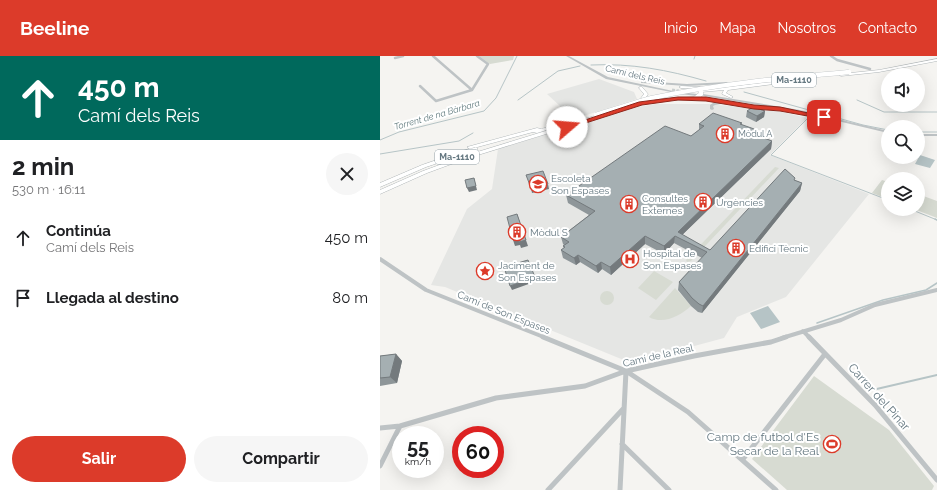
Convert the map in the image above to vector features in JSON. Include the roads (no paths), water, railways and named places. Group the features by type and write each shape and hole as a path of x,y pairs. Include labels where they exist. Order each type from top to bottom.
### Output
{"main road":[{"name":"Ma-1110","path":"380,189 451,159 657,97 765,81 897,66 937,59"},
{"name":"Ma-1110","path":"896,68 937,59"},
{"name":"Ma-1110","path":"536,133 643,98 668,97 676,91 897,66"},
{"name":"Ma-1110","path":"849,72 881,70"},
{"name":"Ma-1110","path":"380,185 451,156 523,135 588,120 642,103 700,95 744,85 881,71"},
{"path":"731,97 724,93 726,89 744,85"},
{"path":"641,88 646,94 643,98"},
{"name":"Ma-1110","path":"695,88 700,95"},
{"name":"Ma-1110","path":"676,91 682,98"},
{"path":"380,192 425,172 463,158 588,120"},
{"path":"380,182 418,165 462,150 551,127"}],"street":[{"path":"394,58 403,56"},
{"path":"433,56 472,90"},
{"path":"420,86 436,101 472,90 488,64 477,56"},
{"name":"Camí dels Reis","path":"567,56 605,77 810,114 881,130"},
{"path":"830,56 837,60 870,69"},
{"path":"605,77 642,82 687,85 732,84"},
{"path":"605,77 623,85 676,91"},
{"path":"642,82 676,91"},
{"path":"700,95 731,97 782,109"},
{"path":"700,95 735,104"},
{"path":"712,109 711,106 714,104 735,104 782,109"},
{"path":"925,134 937,135"},
{"name":"Camí de Son Espases","path":"380,259 426,290 626,371 688,412 743,459 776,490"},
{"name":"Camí de la Real","path":"400,426 496,398 585,386 626,371 694,356 771,342 841,320 875,305 937,290"},
{"name":"Carrer del Pinar","path":"803,331 880,411 937,480"},
{"path":"743,459 825,354"},
{"path":"620,490 626,371"},
{"path":"548,490 624,408"},
{"name":"Camí de la Real","path":"380,428 392,427"},
{"path":"380,466 392,442"},
{"path":"622,444 669,490"}],"waterway":[{"name":"Torrent de na Bàrbara","path":"380,140 399,132 484,111 496,98 517,56"},
{"path":"591,65 635,66 706,81"},
{"path":"518,100 558,71 580,66"},
{"path":"744,92 881,129"},
{"path":"857,100 884,112 937,112"},
{"path":"810,116 771,155 881,197"},
{"path":"925,132 937,132"},
{"path":"380,154 459,141 473,133"},
{"path":"925,215 937,220 935,219"},
{"path":"817,323 883,300 926,290 937,283"},
{"path":"868,391 937,375"}],"tunnel":[{"path":"672,90 679,91"}],"place":[{"name":"Mòdul A","path":"725,134"},
{"name":"Escoleta Son Espases","path":"538,184"},
{"name":"Urgències","path":"703,202"},
{"name":"Consultes Externes","path":"629,204"},
{"name":"Mòdul S","path":"517,232"},
{"name":"Edifici Tècnic","path":"736,248"},
{"name":"Hospital de Son Espases","path":"630,259"},
{"name":"Jaciment de Son Espases","path":"485,271"},
{"name":"Camp de futbol d'Es Secar de la Real","path":"832,444"}]}
